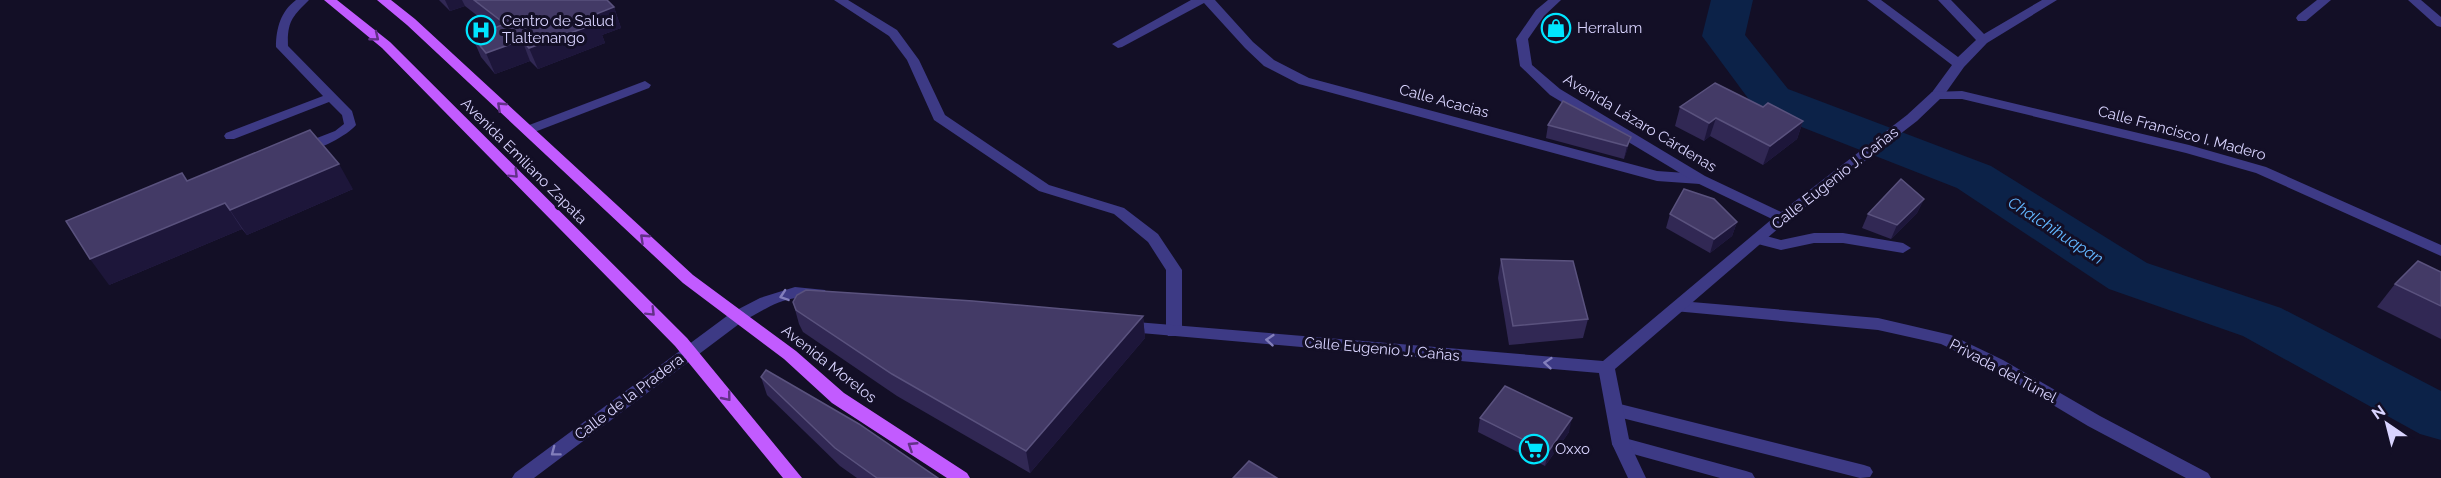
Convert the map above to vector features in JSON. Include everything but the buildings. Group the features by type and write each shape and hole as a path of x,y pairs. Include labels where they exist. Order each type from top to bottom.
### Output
{"main road":[{"name":"Avenida Emiliano Zapata","path":"330,0 386,45 689,352 793,478"},
{"name":"Avenida Emiliano Zapata","path":"383,0 411,22 688,279 737,317"},
{"name":"Avenida Morelos","path":"737,317 790,355 838,398 961,478"}],"street":[{"path":"840,0 893,33 913,60 939,117 1044,188 1119,211 1153,238 1174,270 1174,332"},
{"path":"1118,44 1200,0"},
{"name":"Calle Acacias","path":"1208,0 1249,45 1269,63 1304,81 1657,176 1700,179"},
{"name":"Avenida Lázaro Cárdenas","path":"1555,0 1540,13 1522,39 1526,66 1555,93 1700,179 1782,218"},
{"path":"1873,0 1959,64"},
{"path":"1944,0 1983,40"},
{"name":"Calle Eugenio J. Cañas","path":"1103,324 1606,368 1826,182 1912,118 1937,95 1959,64 1983,40 2050,0"},
{"path":"2302,18 2325,0"},
{"path":"2414,0 2441,23"},
{"name":"Calle Francisco I. Madero","path":"1937,95 1962,95 2189,149 2261,170 2441,251"},
{"path":"1759,239 1781,245 1814,238 1843,238 1903,248"},
{"path":"737,317 766,302 795,292 831,296"},
{"name":"Privada del Túnel","path":"1680,307 1878,324 1945,339 1997,364 2094,421 2202,478"},
{"name":"Calle de la Pradera","path":"521,478 737,317"},
{"path":"1606,368 1621,444 1637,478"},
{"path":"1616,410 1864,472"},
{"path":"1621,444 1746,478"}],"lane":[{"path":"296,151 339,134 350,125 348,114 282,47 281,29 295,6 304,0"},
{"path":"528,130 645,85"},
{"path":"230,136 331,97"}],"waterway":[{"name":"Chalchihuapan","path":"1732,0 1723,36 1772,99 1974,177 2128,276 2262,322 2441,418"}],"place":[{"name":"Herralum","path":"1556,28"},
{"name":"Centro de Salud Tlaltenango","path":"481,30"},
{"name":"Oxxo","path":"1534,449"}]}
